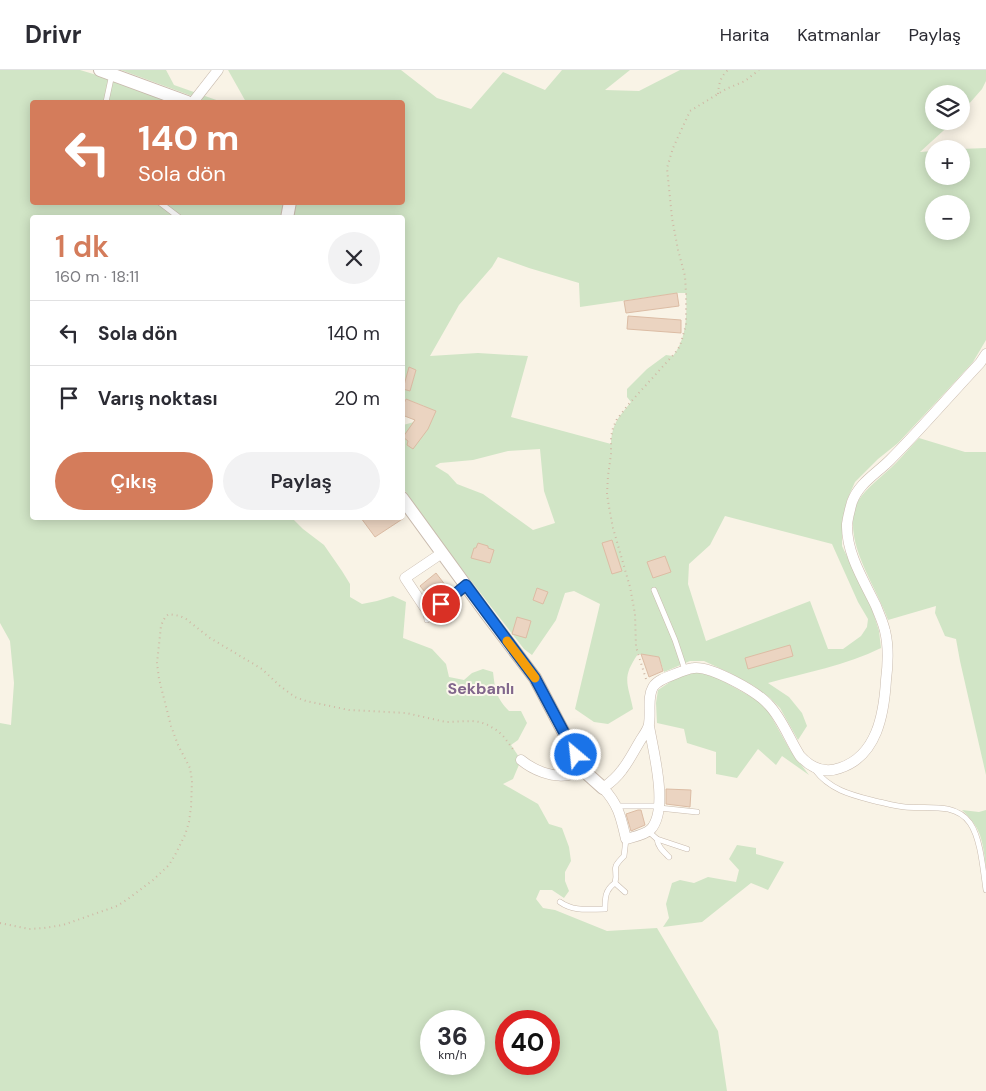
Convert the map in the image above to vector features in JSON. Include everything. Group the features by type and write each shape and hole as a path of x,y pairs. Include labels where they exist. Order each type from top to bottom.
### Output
{"street":[{"path":"195,100 218,70"},
{"path":"106,72 182,100"},
{"path":"405,502 535,678 584,771 603,788 616,806 626,839 648,831 654,824 659,807 660,798 649,726 651,691 656,683 685,670 700,668 717,673 764,700 777,716 800,756 820,770 828,771 845,767 855,761 869,746 880,724 883,711 888,652 881,618 856,564 851,548 847,524 853,501 862,484 888,462 980,363 986,354"},
{"path":"442,553 405,578 425,608 441,604 466,585"},
{"path":"603,788 626,765 649,726"},
{"path":"521,760 535,770 555,775 566,776 584,771"}],"lane":[{"path":"106,72 106,100"},
{"path":"163,205 176,215"},
{"path":"654,590 675,640 685,670"},
{"path":"425,608 427,620"},
{"path":"812,766 826,782 839,790 853,795 896,806 951,809 960,813 969,822 977,837 986,890"},
{"path":"616,806 659,807 697,812"},
{"path":"648,831 657,839 687,849"},
{"path":"560,902 572,909 605,909 606,892 615,883 617,877 615,867 624,856 626,839"},
{"path":"657,839 660,849 669,857"},
{"path":"615,883 624,892"}],"path":[{"path":"718,94 720,80 728,70"},
{"path":"651,691 636,647 630,588 609,508 608,476 611,437 617,420 628,405 669,361 680,346 686,325 685,276 678,250 666,168 673,148 690,111 726,89 745,81 759,70"},
{"path":"0,923 30,929 44,928 63,925 117,906 153,880 169,865 175,855 185,835 188,822 191,807 192,781 190,768 170,726 159,679 157,663 161,626 169,614 186,619 210,638 262,668 280,686 295,697 349,710 406,713 446,722 480,722 498,730 521,760"}],"green space":[{"path":"0,70 80,70 110,79 165,100 30,100 30,205 283,205 281,215 30,215 30,520 294,520 324,545 350,584 350,597 362,604 393,596 406,602 403,638 432,649 446,664 449,677 464,680 472,673 483,669 493,672 501,702 509,711 521,711 527,723 518,740 511,745 521,760 513,779 503,784 538,804 549,824 562,828 569,847 571,861 565,872 565,881 569,891 564,898 552,890 540,890 536,899 543,908 555,910 607,931 657,928 718,1031 727,1091 0,1091 0,723 11,725 14,683 10,641 0,623"},
{"path":"121,70 166,70 174,85 216,100 203,100"},
{"path":"228,70 401,70 437,98 471,109 503,72 545,90 562,70 630,70 605,90 639,91 680,70 986,70 986,81 982,89 970,103 970,85 925,85 925,130 944,130 933,140 925,140 925,147 920,152 925,152 925,185 970,185 970,149 986,148 986,340 973,362 940,398 898,443 878,459 855,482 847,500 842,522 842,546 872,609 879,631 881,648 840,664 768,683 789,697 802,713 807,726 798,740 780,708 770,698 754,686 730,673 704,661 690,661 664,672 659,657 638,654 629,669 627,681 633,709 608,724 594,722 575,709 600,604 574,591 565,593 556,620 532,655 524,649 443,546 405,491 405,424 418,421 424,406 405,399 405,390 410,391 416,370 409,368 405,382 405,215 293,215 295,205 405,205 405,100 245,100","holes":["498,257 579,283 580,307 686,293 684,334 678,349 673,356 666,355 647,369 627,389 627,397 631,402 615,425 611,444 511,417 528,356 478,353 430,356 459,305 492,267","540,449 544,491 555,523 533,530 483,494 457,484 448,474 435,466 440,463 473,460 508,451","725,516 832,544 858,602 868,619 867,627 861,636 843,649 828,649 810,601 706,641 688,584 689,564 710,545"]},
{"path":"919,438 965,452 986,452 986,775 956,639 945,636 935,613 936,606 888,620 864,567 855,539 853,526 854,512 858,501"},
{"path":"691,672 710,674 757,700 767,709 790,750 809,775 782,756 776,765 758,749 737,778 716,774 716,752 687,743 684,729 657,723 656,703 658,690 673,680"},
{"path":"962,810 979,812 986,810 986,866 980,835 974,823"},
{"path":"737,845 756,848 756,854 784,862 768,890 751,883 702,922 663,927 669,918 666,904 672,883 680,880 694,883 708,877 736,882 739,870 729,859"}],"building":[{"path":"677,293 679,306 626,313 624,301"},
{"path":"628,316 681,320 681,333 627,329"},
{"path":"409,367 416,370 410,391 405,390"},
{"path":"406,399 436,411 428,429 413,449 407,445 408,441 405,439 405,434 415,420 405,416"},
{"path":"362,520 401,520 375,537"},
{"path":"612,540 622,571 612,574 602,543"},
{"path":"478,543 494,550 490,563 471,558 474,548 476,548"},
{"path":"665,556 671,572 653,578 647,562"},
{"path":"436,573 446,586 430,598 420,586"},
{"path":"537,588 548,592 543,604 533,600"},
{"path":"517,617 531,621 526,638 512,634"},
{"path":"790,645 793,656 748,669 745,658"},
{"path":"641,654 659,657 663,671 649,677"},
{"path":"666,789 691,790 690,807 666,804"},
{"path":"641,810 645,825 631,831 626,814"}],"slow traffic":[{"path":"507,641 535,678"}],"district":[{"name":"Sekbanlı","path":"481,688"}],"route":[{"path":"441,604 466,585 535,678 576,755"}]}
